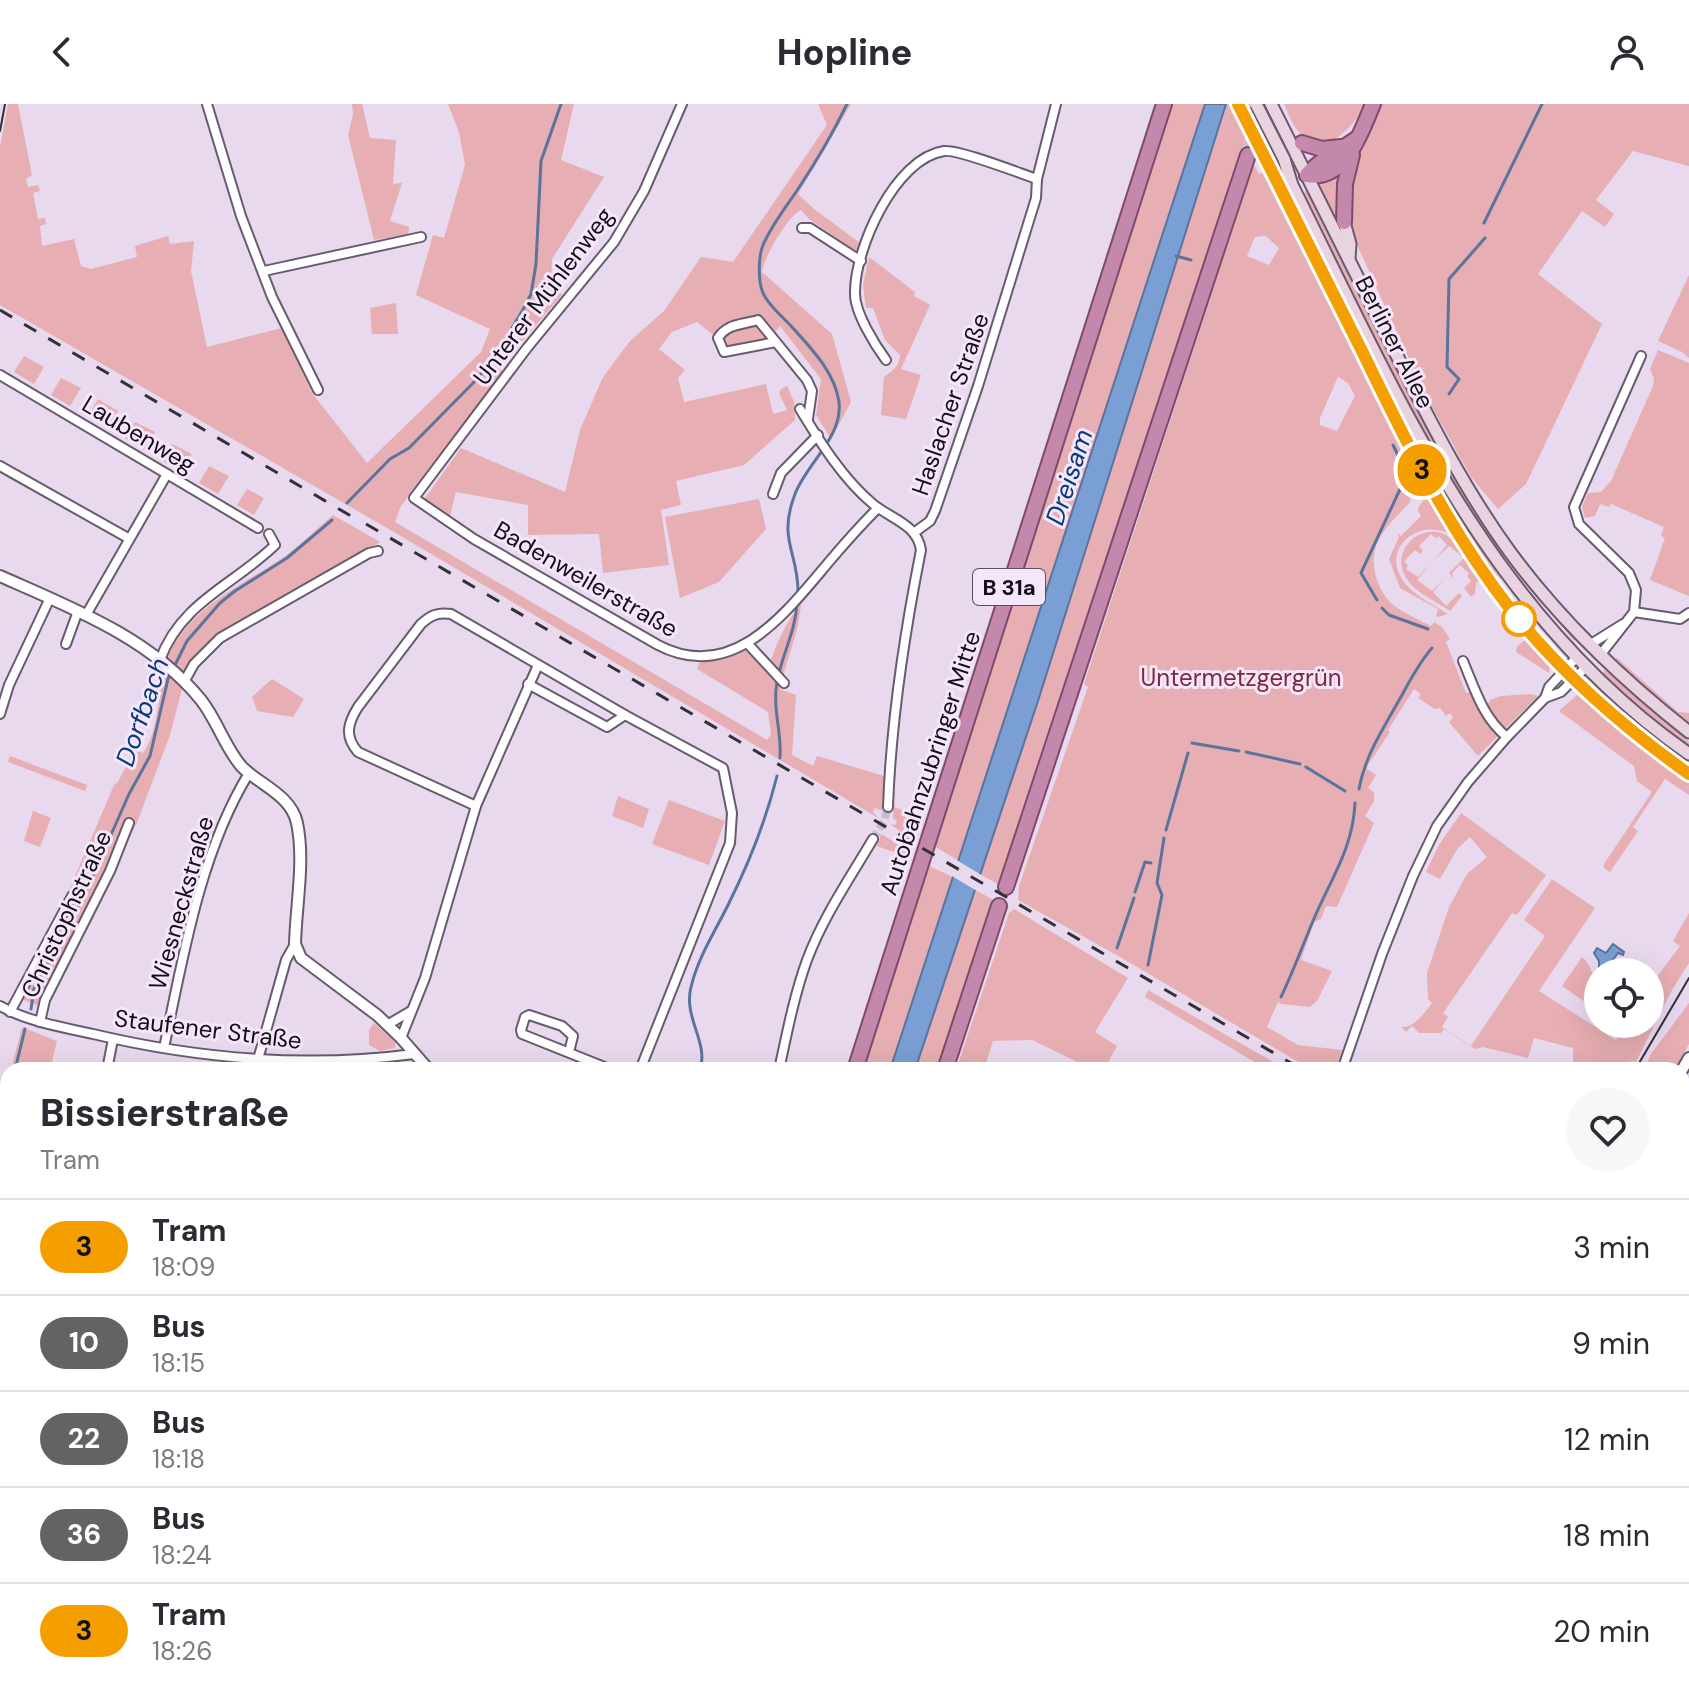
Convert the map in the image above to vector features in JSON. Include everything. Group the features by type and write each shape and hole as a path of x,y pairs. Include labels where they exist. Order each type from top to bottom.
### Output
{"highway":[{"name":"Autobahnzubringer Mitte","path":"858,1062 1164,104"},
{"path":"1344,222 1345,184 1351,145 1373,104"},
{"path":"1299,148 1351,145"},
{"path":"1307,175 1316,163 1351,145"},
{"path":"1006,887 1248,155"},
{"path":"948,1062 999,906"}],"main road":[{"name":"Berliner Allee","path":"1256,104 1284,159 1292,185 1425,450 1464,514 1525,598 1586,667 1650,726 1689,754"},
{"path":"1271,104 1284,130 1299,148"},
{"name":"Berliner Allee","path":"1299,148 1307,175 1394,350 1484,514 1539,589 1601,654 1689,732"},
{"path":"1292,185 1307,175"},
{"path":"1344,222 1350,244 1349,259"},
{"path":"1577,657 1591,644"},
{"path":"1586,667 1601,654"}],"street":[{"path":"207,104 241,216 272,297 318,390"},
{"name":"Unterer Mühlenweg","path":"414,498 527,348 614,242 644,191 682,104"},
{"name":"Haslacher Straße","path":"915,532 930,521 935,511 967,418 1036,198 1037,179 1056,104"},
{"path":"886,360 874,343 854,297 871,227 908,172 928,155 952,150 1037,179"},
{"path":"802,228 810,228 861,261"},
{"path":"264,271 421,237"},
{"path":"776,342 724,352 718,338 723,330 733,325 758,320 776,342 807,380 812,391 808,420"},
{"path":"1601,654 1634,612 1636,590 1629,573 1579,524 1574,507 1641,356"},
{"name":"Laubenweg","path":"0,375 258,528"},
{"path":"800,409 863,496 915,532 921,550 895,699 888,807"},
{"path":"773,494 781,473 820,438"},
{"path":"0,466 128,538"},
{"path":"66,644 167,474"},
{"name":"Badenweilerstraße","path":"414,498 474,539 674,653 701,658 717,656 748,644 792,606 878,508"},
{"path":"172,671 177,628 216,589 262,558 275,545 269,534"},
{"path":"172,671 194,664 220,638 369,553 378,551"},
{"path":"0,576 82,613 172,671 211,714 239,763 288,804 297,822 299,864 295,944 286,960 259,1061"},
{"path":"0,714 9,685 50,598"},
{"path":"1634,612 1680,619 1689,613"},
{"path":"476,806 358,752 348,734 350,720 430,615 451,614 723,768 732,813 730,843 643,1062"},
{"path":"1591,644 1627,621"},
{"path":"748,644 781,679"},
{"path":"1345,1062 1382,954 1437,826 1468,782 1545,698 1549,687 1577,657"},
{"path":"1463,661 1486,714 1507,737"},
{"path":"401,1038 425,978 476,806 538,665"},
{"path":"1545,698 1561,692 1586,667"},
{"path":"528,684 607,727 625,715"},
{"name":"Wiesneckstraße","path":"164,1048 197,905 223,821 249,773"},
{"name":"Christophstraße","path":"33,1020 106,881 129,823"},
{"path":"781,1062 807,960 831,910 873,839"},
{"path":"10,1012 72,896"},
{"path":"295,944 308,966 360,1002 401,1038 422,1062"},
{"name":"Staufener Straße","path":"0,1006 33,1020 113,1039 259,1061 369,1059 414,1054"},
{"path":"387,1025 411,1011"},
{"path":"569,1052 573,1036 567,1029 529,1015 525,1017 522,1034 593,1062"},
{"path":"109,1062 113,1039"}],"green space":[{"path":"8,104 18,104 32,175 26,179 28,187 38,185 40,191 33,193 38,219 45,218 46,224 40,226 42,246 74,239 81,266 91,269 137,257 135,246 168,236 170,244 194,241 191,271 207,347 282,328 312,393 367,463 481,352 490,329 416,295 433,235 444,238 465,165 459,132 448,104 574,104 561,160 604,177 552,259 551,284 562,295 499,368 504,373 401,506 395,522 767,740 771,734 768,712 697,669 699,663 746,649 770,670 781,636 801,604 780,689 796,695 792,755 813,766 817,756 884,776 882,811 875,808 873,812 880,819 387,528 0,305 0,147"},
{"path":"352,104 362,104 370,138 396,140 393,184 402,183 390,221 409,227 408,235 374,240 348,135"},
{"path":"818,104 851,104 798,194 860,243 856,251 809,219 801,210 777,238 762,272 832,334 851,402 831,439 816,415 821,379 780,326 769,339 728,347 697,322 672,332 659,349 685,370 678,378 684,402 766,384 773,414 787,410 779,393 787,386 794,402 795,420 744,465 676,481 681,505 661,510 669,565 603,573 599,534 528,535 528,505 456,492 450,516 423,501 461,448 565,492 580,430 603,377 630,341 664,311 701,257 733,262 827,125"},
{"path":"1171,104 1205,104 959,861 934,846"},
{"path":"1226,104 1257,104 999,885 980,874 1038,701"},
{"path":"1284,104 1367,104 1338,137 1319,143 1299,132"},
{"path":"1380,104 1689,104 1689,166 1633,151 1596,200 1614,214 1605,227 1582,211 1538,274 1602,324 1526,484 1498,509 1471,477 1427,398 1353,236 1350,199 1354,167"},
{"name":"Untermetzgergrün","path":"1254,165 1259,174 1274,166 1364,347 1356,356 1365,374 1373,365 1426,472 1490,574 1476,583 1475,594 1471,597 1464,588 1471,581 1467,576 1469,574 1460,565 1452,573 1454,579 1449,573 1464,558 1449,546 1435,559 1447,545 1439,536 1436,538 1431,534 1419,546 1423,551 1420,554 1415,550 1404,561 1408,566 1406,569 1418,577 1431,563 1417,580 1432,591 1446,577 1433,592 1446,606 1459,593 1462,596 1450,611 1419,591 1409,582 1402,566 1402,557 1410,541 1418,535 1436,532 1446,535 1462,554 1467,550 1457,534 1453,536 1429,530 1418,532 1401,546 1397,567 1411,590 1448,614 1436,616 1438,609 1400,588 1389,559 1399,537 1397,533 1401,536 1421,516 1418,511 1423,502 1410,476 1402,480 1411,501 1377,542 1374,561 1377,580 1386,597 1396,607 1431,626 1434,622 1442,627 1450,639 1446,642 1466,693 1472,691 1482,715 1498,736 1478,756 1449,722 1453,718 1450,713 1446,716 1440,708 1435,709 1418,698 1421,694 1414,689 1366,768 1376,775 1368,788 1374,792 1374,801 1365,816 1374,823 1337,907 1326,906 1321,919 1314,922 1301,960 1332,971 1317,1001 1310,1007 1278,1002 1267,1027 1298,1045 1342,1050 1338,1062 1298,1062 1018,900 1019,886 1088,687 1084,684","holes":["1266,236 1279,248 1269,265 1247,256 1255,237","1338,377 1348,383 1355,396 1337,431 1320,425 1320,418"]},
{"path":"1341,169 1337,222 1317,182"},
{"path":"1306,185 1452,468 1577,638 1574,641 1474,520 1443,473 1304,198"},
{"path":"869,257 915,292 914,296 930,305 901,369 921,375 906,419 881,415 884,377 895,368 900,355 885,340 873,308 866,308 863,285"},
{"path":"1689,275 1689,358 1658,341"},
{"path":"396,303 398,334 372,334 370,308"},
{"path":"1658,350 1689,363 1689,596 1650,580 1665,538 1661,536 1664,527 1611,504 1609,507 1600,504 1595,516 1585,518 1582,507 1588,493 1601,492 1611,481 1653,386 1650,369"},
{"path":"24,356 44,367 34,384 14,372"},
{"path":"1376,361 1435,476 1501,579 1488,566 1451,512 1412,441"},
{"path":"61,378 81,388 70,406 51,395"},
{"path":"98,399 118,411 108,427 88,416"},
{"path":"135,422 155,432 145,450 125,438"},
{"path":"172,444 192,454 181,472 162,460"},
{"path":"209,466 229,476 218,494 199,483"},
{"path":"247,489 264,498 254,515 237,505"},
{"path":"759,499 766,529 719,582 680,598 665,517"},
{"path":"333,515 380,542 217,636 186,674 170,735 138,820 46,1009 19,998 114,785 134,750 143,753 149,742 154,730 165,665 179,637 219,598 288,554"},
{"path":"1526,639 1550,665 1549,673 1516,652"},
{"path":"1617,658 1678,712 1689,713 1689,725 1614,660"},
{"path":"1605,670 1689,742 1689,746 1649,718 1600,675"},
{"path":"272,679 304,699 293,717 257,711 252,697"},
{"path":"1595,682 1657,740 1689,763 1689,770 1595,695 1588,688"},
{"path":"1577,695 1689,781 1689,795 1665,779 1633,827 1638,831 1610,872 1604,864 1652,792 1637,781 1634,766 1559,711"},
{"path":"1501,696 1538,696 1505,729 1494,720 1487,706 1490,700"},
{"path":"10,756 87,785 85,791 8,762"},
{"path":"618,796 649,809 643,828 612,816"},
{"path":"669,800 725,821 709,865 652,844"},
{"path":"894,807 923,818 913,840 890,824 895,825 897,821 893,818"},
{"path":"33,811 51,818 40,847 24,841"},
{"path":"1461,813 1546,875 1517,915 1512,913 1443,1013 1448,1017 1442,1027 1471,1046 1545,936 1524,920 1552,879 1595,908 1539,991 1584,1020 1584,1038 1648,1038 1636,1062 1573,1062 1573,1048 1534,1038 1528,1058 1483,1047 1475,1049 1444,1029 1441,1033 1419,1033 1412,1026 1406,1032 1401,1027 1415,1022 1432,1003 1428,999 1427,973 1449,907 1467,874 1487,857 1470,837 1458,848 1440,879 1426,872 1439,845"},
{"path":"881,834 909,850 910,858 877,846"},
{"path":"927,865 953,877 950,889 893,1062 864,1062"},
{"path":"974,889 993,900 941,1062 919,1062"},
{"path":"1014,909 1128,978 1095,1032 1117,1046 1108,1062 1077,1062 1032,1040 993,1041 986,1062 959,1062 1009,913"},
{"path":"1689,913 1689,963 1664,1006 1664,967 1680,946 1673,941"},
{"path":"1582,957 1584,1001 1562,986"},
{"path":"1148,990 1273,1062 1255,1062 1145,997"},
{"path":"1689,1003 1689,1044 1679,1062 1648,1062"},
{"path":"374,1023 396,1043 395,1048 380,1051 369,1045 369,1030"},
{"path":"22,1027 57,1041 52,1062 13,1062"}],"water":[{"name":"Dreisam","path":"1205,104 1226,104 1038,701 918,1062 893,1062"},
{"path":"1613,944 1624,952 1614,958 1597,958 1594,953 1597,948 1606,953"}],"pier":[{"path":"955,859 983,876 977,891 950,875"}],"waterway":[{"name":"Dorfbach","path":"347,503 390,459 409,448 478,378 524,308 531,294 536,264 541,161 561,104"},
{"path":"798,594 788,535 790,510 800,483 836,427 839,402 837,391 821,361 765,297 759,263 771,230 818,158 847,104"},
{"path":"1484,223 1542,104"},
{"path":"1449,394 1459,379 1447,367 1449,279 1485,238"},
{"path":"1176,256 1191,260"},
{"path":"1393,445 1407,474"},
{"path":"1377,600 1361,573 1402,485"},
{"name":"Dorfbach","path":"31,1009 34,989 84,896 129,794 150,756 168,679 187,641 220,603 287,558 332,520"},
{"path":"780,758 776,692 797,602"},
{"path":"1382,608 1389,615 1428,629"},
{"path":"1359,789 1375,744 1432,648"},
{"path":"1192,743 1239,751"},
{"path":"1246,752 1300,764"},
{"path":"1166,830 1188,753"},
{"path":"1306,767 1345,791"},
{"path":"702,1062 690,1009 691,987 703,954 750,857 777,776"},
{"path":"1281,997 1340,864 1350,835 1355,803"},
{"path":"1148,965 1162,895 1157,883 1164,838"},
{"path":"1135,892 1145,862 1151,863"},
{"path":"1117,948 1134,898"},
{"name":"Dorfbach","path":"17,1062 25,1029"}],"tunnel":[{"path":"1248,155 1265,104"},
{"path":"873,839 888,807"}],"tram line":[{"path":"0,131 5,104"},
{"path":"1233,104 1404,443 1440,510 1480,574 1526,634 1582,694 1623,730 1689,779"},
{"name":"3","path":"1238,104 1397,423 1469,551 1513,613 1574,680 1625,726 1689,774"},
{"path":"1640,1062 1689,978"}],"railway":[{"path":"0,310 356,519"},
{"path":"366,524 1289,1062"}]}
